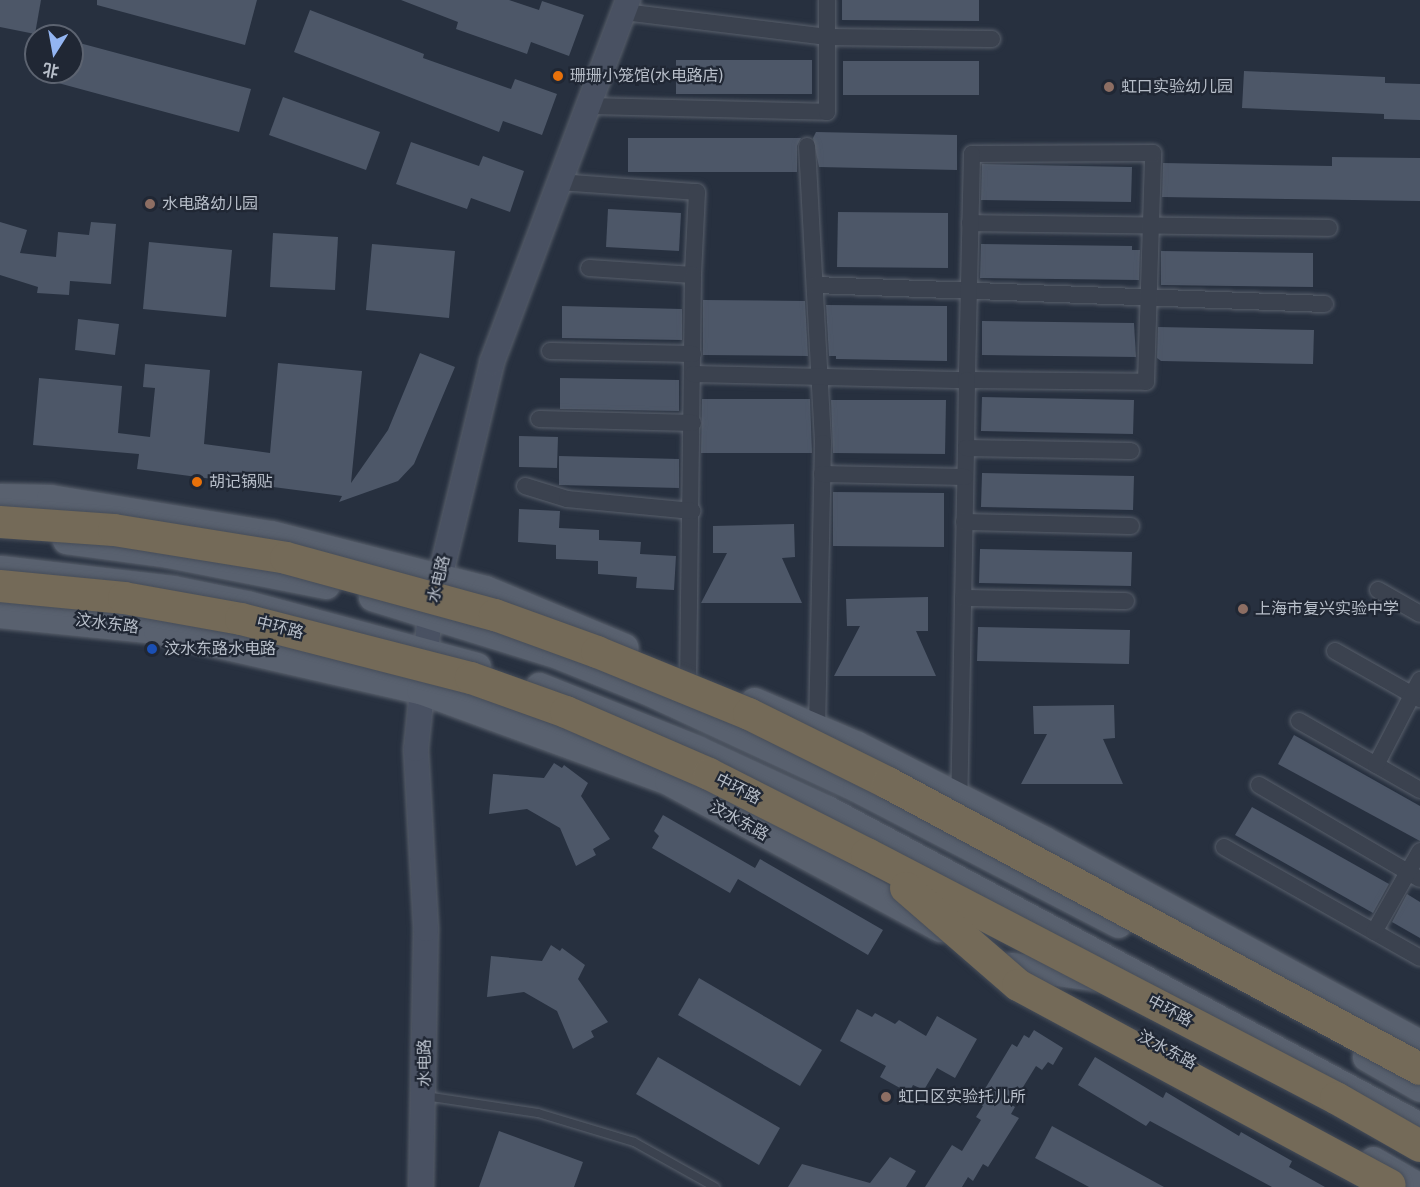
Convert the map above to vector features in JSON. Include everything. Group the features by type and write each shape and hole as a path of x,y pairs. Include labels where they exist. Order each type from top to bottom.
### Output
{"highway":[{"path":"0,522 114,530 286,558 495,615 597,651 748,714 888,783 1420,1069"},
{"name":"中环路","path":"2,575 241,619 471,678 566,712 709,774 867,854 1336,1098 1420,1146"},
{"path":"867,854 1018,985 1391,1186"}],"main road":[{"name":"水电路","path":"421,1187 426,929 416,749 420,690 431,614 492,362 626,6"},
{"path":"0,497 50,498 271,534 485,589 817,728 1065,851 1420,1043"},
{"path":"0,537 66,540 290,575 431,614 555,654 758,741 1178,956 1420,1088"},
{"path":"2,575 173,590 426,649 590,704 697,749 827,809 1420,1126"},
{"name":"汶水东路","path":"0,614 157,630 420,690 668,781 756,832 1011,966 1391,1186"},
{"path":"697,749 756,832"},
{"path":"1065,851 1178,956"},
{"path":"1011,966 1160,985"}],"street":[{"path":"588,106 827,112 827,0"},
{"path":"626,6 827,37 992,39"},
{"path":"807,146 822,474 817,728"},
{"path":"693,374 967,380 1146,382 1153,153 972,154 970,223 967,380 966,448 959,797"},
{"path":"560,182 697,192 693,275 692,511 688,674"},
{"path":"970,223 1329,228"},
{"path":"589,268 693,275"},
{"path":"815,285 1325,304"},
{"path":"550,351 693,354"},
{"path":"539,419 693,423"},
{"path":"966,448 1131,451"},
{"path":"822,474 965,477"},
{"path":"525,486 567,499 692,511"},
{"path":"964,522 1131,526"},
{"path":"1378,590 1420,614"},
{"path":"963,598 1126,601"},
{"path":"1335,651 1417,691 1376,765"},
{"path":"1299,721 1420,790"},
{"path":"1259,785 1414,876"},
{"path":"1224,847 1420,958"},
{"path":"1374,932 1414,876 1420,851"},
{"path":"907,910 1011,992 1391,1186"}],"lane":[{"path":"424,1096 538,1113 634,1142 715,1187"}],"building":[{"path":"0,0 41,0 37,24 24,24 24,32 0,27"},
{"path":"97,0 257,0 245,45 97,5"},
{"path":"401,0 509,0 539,10 542,1 584,15 569,56 531,42 527,54 456,29 458,22"},
{"path":"842,0 979,0 979,21 842,20"},
{"path":"310,10 424,54 423,58 511,89 515,79 557,94 542,135 503,121 499,132 294,52"},
{"path":"84,44 251,89 239,132 62,84 84,84"},
{"path":"676,60 812,60 812,94 676,94"},
{"path":"843,61 979,61 979,95 843,95"},
{"path":"1244,71 1385,77 1385,83 1420,84 1420,120 1384,119 1384,114 1242,108"},
{"path":"283,97 380,132 366,170 269,135"},
{"path":"816,132 957,135 957,170 819,167 813,138"},
{"path":"628,138 801,138 797,146 797,172 628,172"},
{"path":"411,142 479,166 483,156 524,171 510,212 471,198 467,209 396,184"},
{"path":"1332,157 1420,158 1420,201 1162,197 1163,163 1332,166"},
{"path":"982,164 1132,167 1131,202 981,200"},
{"path":"608,209 681,213 679,251 606,247"},
{"path":"838,212 948,213 948,268 837,267"},
{"path":"0,222 27,230 20,253 56,257 58,232 89,235 91,222 116,224 111,284 70,281 69,295 37,293 38,287 0,275"},
{"path":"273,233 338,237 335,290 270,287"},
{"path":"149,242 232,250 226,317 143,309"},
{"path":"372,244 455,251 449,318 366,310"},
{"path":"981,244 1132,246 1132,250 1140,250 1139,280 980,278"},
{"path":"1161,251 1313,253 1313,287 1161,285"},
{"path":"703,300 805,301 808,356 703,355"},
{"path":"826,305 947,306 947,361 836,359 836,356 829,356"},
{"path":"562,306 682,309 682,340 562,338"},
{"path":"78,319 119,324 115,355 75,350"},
{"path":"982,321 1134,323 1136,357 982,355"},
{"path":"1158,327 1314,330 1313,364 1161,361 1157,358"},
{"path":"420,353 455,367 414,464 398,481 339,502 342,496 137,469 139,454 33,445 39,378 122,386 118,433 150,437 155,388 143,387 145,364 210,370 204,444 270,453 278,363 362,371 351,483 388,430"},
{"path":"560,378 679,380 679,411 560,409"},
{"path":"982,397 1134,400 1133,434 981,431"},
{"path":"702,399 810,399 812,453 701,453"},
{"path":"831,400 946,400 945,454 833,453"},
{"path":"519,436 558,437 557,468 519,467"},
{"path":"559,456 679,459 679,488 559,485"},
{"path":"982,473 1134,476 1133,510 981,507"},
{"path":"833,492 944,493 944,547 833,546"},
{"path":"519,509 560,511 559,528 599,530 599,540 641,542 640,554 676,556 674,590 636,588 637,577 598,574 598,561 556,559 556,545 518,542"},
{"path":"794,524 795,557 782,558 802,603 701,603 727,553 713,553 713,526"},
{"path":"980,549 1132,552 1131,586 979,583"},
{"path":"928,597 928,631 916,631 936,676 834,676 860,626 847,626 846,599"},
{"path":"978,627 1130,630 1129,664 977,661"},
{"path":"1114,705 1115,738 1103,739 1123,784 1021,784 1047,734 1034,734 1033,706"},
{"path":"1294,735 1420,806 1420,841 1278,764"},
{"path":"554,763 562,768 564,765 588,783 581,796 610,839 593,849 596,855 576,866 560,828 527,809 489,814 493,774 544,778"},
{"path":"1252,807 1389,884 1373,913 1235,835"},
{"path":"663,815 755,868 760,859 883,930 868,955 738,879 730,893 652,848 659,836 654,831"},
{"path":"1407,894 1420,902 1420,938 1392,922"},
{"path":"551,945 560,951 562,948 585,965 578,979 608,1022 591,1031 594,1037 573,1049 557,1011 524,992 487,997 491,956 542,961"},
{"path":"699,978 822,1050 800,1086 678,1015"},
{"path":"857,1009 872,1017 875,1013 895,1024 899,1020 926,1036 937,1016 977,1039 955,1078 937,1068 924,1090 913,1085 909,1093 880,1077 886,1066 840,1041"},
{"path":"1034,1030 1063,1048 1053,1065 1048,1062 1042,1070 1036,1066 1012,1105 1015,1107 1011,1114 1019,1118 988,1167 983,1164 973,1181 968,1177 962,1187 925,1187 952,1145 962,1151 981,1120 976,1117 983,1106 977,1102 1012,1044 1017,1047 1024,1035 1029,1038"},
{"path":"658,1057 780,1128 759,1165 636,1094"},
{"path":"1095,1057 1163,1098 1166,1092 1239,1136 1241,1132 1292,1161 1289,1167 1325,1187 1272,1187 1150,1121 1146,1126 1078,1085"},
{"path":"1052,1126 1164,1187 1089,1187 1035,1158"},
{"path":"499,1131 583,1162 574,1187 479,1187"},
{"path":"890,1157 916,1171 906,1187 788,1187 802,1164 870,1183"}],"place":[{"name":"珊珊小笼馆(水电路店)","path":"558,76"},
{"name":"虹口实验幼儿园","path":"1109,87"},
{"name":"水电路幼儿园","path":"150,204"},
{"name":"胡记锅贴","path":"197,482"},
{"name":"上海市复兴实验中学","path":"1243,609"},
{"name":"汶水东路水电路","path":"152,649"},
{"name":"虹口区实验托儿所","path":"886,1097"}]}
